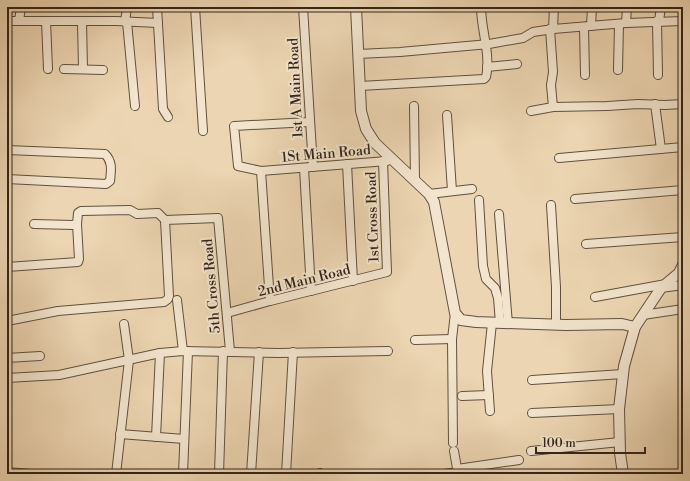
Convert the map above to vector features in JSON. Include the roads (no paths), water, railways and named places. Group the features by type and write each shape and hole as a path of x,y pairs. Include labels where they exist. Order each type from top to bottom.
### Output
{"street":[{"path":"19,21 20,7"},
{"path":"127,7 126,22 135,106"},
{"path":"157,7 163,109 168,117"},
{"path":"195,7 203,131"},
{"name":"1st A Main Road","path":"303,7 313,167"},
{"path":"356,7 361,111 366,129 375,143 429,194 434,202 437,212 455,313 452,339 454,447 457,472"},
{"path":"360,86 477,80 486,77 486,44 481,20 481,7"},
{"path":"553,108 551,85 553,72 551,29 554,7"},
{"path":"585,75 588,26 592,7"},
{"path":"618,70 622,23 627,7"},
{"path":"658,75 658,21 661,7"},
{"path":"7,21 158,23"},
{"path":"358,54 400,52 486,44 523,38 533,32 551,29 622,23 683,21"},
{"path":"46,22 48,69"},
{"path":"82,22 83,69"},
{"path":"487,67 517,64"},
{"path":"64,69 103,70"},
{"path":"531,111 553,108 638,104 683,104"},
{"path":"655,104 661,149"},
{"path":"414,106 415,181"},
{"path":"447,115 452,192"},
{"name":"1St Main Road","path":"310,122 234,126 238,166 261,171 393,161"},
{"path":"559,158 683,147"},
{"path":"7,150 105,154 111,163 110,181 106,184 7,179"},
{"name":"1st Cross Road","path":"383,161 387,272"},
{"path":"348,164 353,280"},
{"path":"304,168 311,291"},
{"path":"261,171 270,301"},
{"path":"429,194 472,189"},
{"path":"575,199 683,190"},
{"path":"479,200 484,273 486,280 496,288 500,323"},
{"path":"551,205 556,287 556,325"},
{"path":"7,267 78,262 78,231 76,224 78,214 81,212 130,210 136,214 158,214 165,220 169,296 165,301 161,303 58,312 7,321"},
{"path":"490,411 487,371 500,323 499,214"},
{"name":"5th Cross Road","path":"165,220 218,218 228,313 219,474"},
{"path":"34,224 76,224"},
{"path":"586,244 683,237"},
{"path":"623,474 619,409 624,366 635,327 663,286 679,273 683,265"},
{"name":"2nd Main Road","path":"228,313 387,272"},
{"path":"595,297 630,289 683,285"},
{"path":"177,300 185,351 183,474"},
{"path":"643,315 683,309"},
{"path":"455,313 461,320 556,325 622,324 635,327"},
{"path":"116,474 129,360 124,324"},
{"path":"416,340 452,339"},
{"path":"156,437 160,352"},
{"path":"7,378 59,374 129,360 160,352 388,352"},
{"path":"251,474 259,352"},
{"path":"286,474 294,352"},
{"path":"7,358 40,356"},
{"path":"532,380 623,374"},
{"path":"462,396 489,395"},
{"path":"532,413 619,409"},
{"path":"120,434 184,439"},
{"path":"532,451 620,442"},
{"path":"444,474 519,460"},
{"path":"7,472 31,474"}]}
